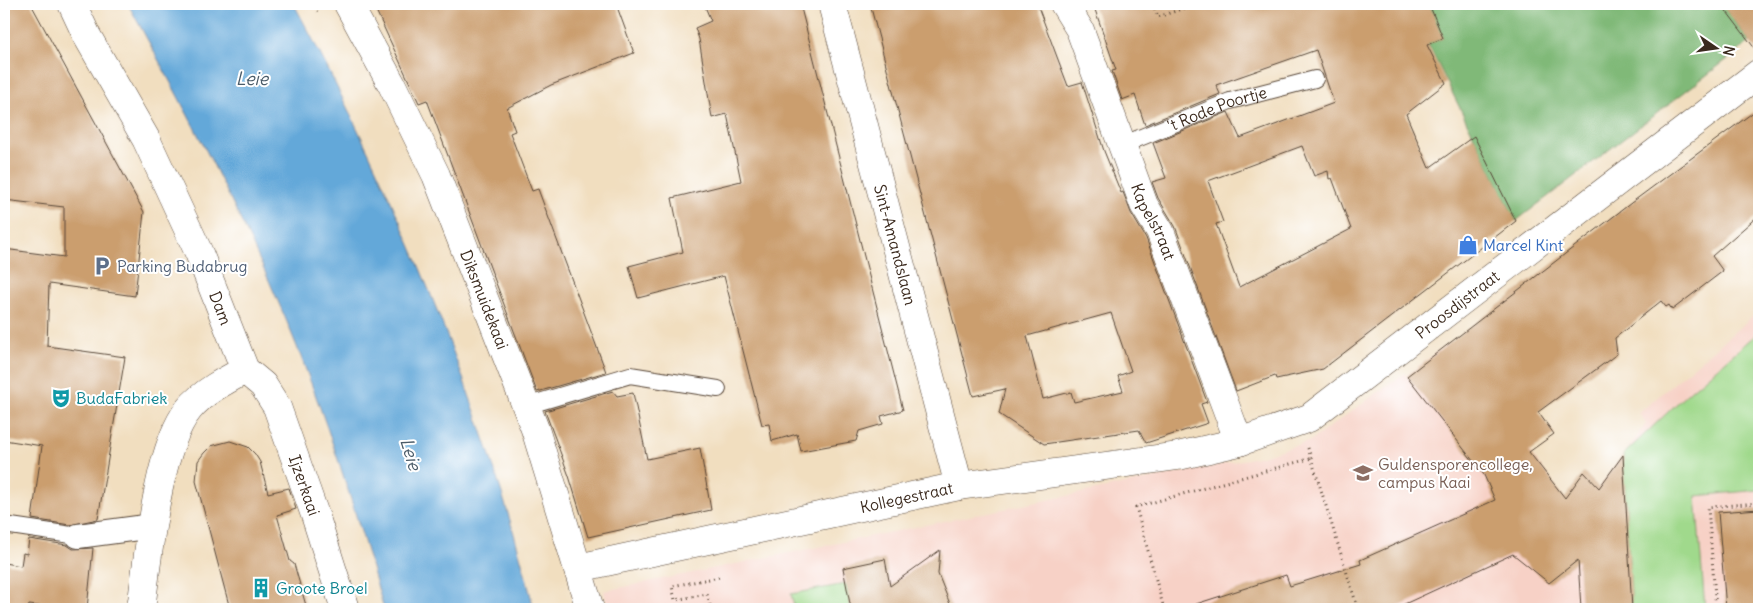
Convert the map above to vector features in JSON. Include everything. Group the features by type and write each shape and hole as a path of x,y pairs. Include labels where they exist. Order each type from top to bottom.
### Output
{"street":[{"name":"Dam","path":"72,4 87,36 146,139 199,253 245,370"},
{"name":"Diksmuidekaai","path":"348,4 392,85 436,175 526,406 590,609"},
{"name":"Sint-Amandslaan","path":"832,4 959,486"},
{"name":"Kapelstraat","path":"1064,4 1080,30 1144,205 1160,231 1239,442"},
{"name":"Proosdijstraat","path":"1239,442 1309,418 1759,73"},
{"path":"139,608 166,452 188,409 216,386 245,370"},
{"name":"Ijzerkaai","path":"245,370 263,385 276,406 315,515 345,609"},
{"name":"Kollegestraat","path":"578,568 959,486 1178,456 1239,442"},
{"path":"78,536 153,526"}],"lane":[{"name":"'t Rode Poortje","path":"1122,145 1230,101 1315,79"},
{"path":"526,406 630,375 718,389"},
{"path":"4,525 78,536"}],"path":[{"path":"1153,4 1158,17 1196,4"},
{"path":"1297,422 1312,458 1358,609"},
{"path":"1164,609 1136,507 1312,458"},
{"path":"1716,609 1708,507 1759,502"},
{"path":"710,605 707,594 675,600 672,586 720,577"}],"shaded area":[{"name":"Guldensporencollege, campus Kaai","path":"1759,311 1759,609 608,609 604,591 1262,456 1310,441 1404,374 1407,375 1447,344 1578,515 1646,424 1639,413"}],"green space":[{"path":"1429,4 1721,4 1750,42 1516,221 1428,44 1443,38"},
{"path":"1759,332 1759,490 1696,496 1705,609 1632,609 1623,455 1689,392"},
{"path":"846,584 851,609 795,609 791,594"}],"water":[{"name":"Leie","path":"128,4 294,4 367,148 433,299 489,454 534,609 384,609 340,464 287,322 251,241 212,161"}],"building":[{"path":"4,4 31,4 144,212 135,296 49,284 47,346 125,357 98,519 70,525 32,519 42,446 4,440 4,249 64,257 64,207 4,200"},
{"path":"373,4 616,4 634,53 551,85 507,108 515,131 510,133 532,191 538,189 606,372 537,392 427,100 419,103"},
{"path":"704,4 800,4 903,410 881,416 883,424 859,431 856,441 801,451 797,434 772,441 769,424 762,425 724,276 638,298 629,266 683,252 672,198 741,181 727,114 712,118 699,39 695,28 711,21"},
{"path":"870,4 1037,4 1068,86 1082,82 1104,151 1121,193 1123,192 1131,213 1146,238 1207,402 1201,404 1208,423 1146,443 1139,430 1044,444 999,414 1005,389 973,396","holes":["1111,313 1131,371 1118,376 1123,391 1074,402 1071,392 1043,399 1027,336"]},
{"path":"1093,4 1429,4 1443,38 1427,45 1446,83 1406,114 1429,168 1474,136 1516,221 1323,369 1276,379 1275,376 1236,391 1175,226 1158,198 1152,182 1166,178 1153,143 1228,112 1240,138 1334,103 1316,50 1216,85 1220,94 1145,125 1135,95 1122,100 1112,71 1116,70","holes":["1302,146 1314,176 1328,171 1329,179 1332,178 1351,229 1239,287 1216,224 1223,222 1208,181"]},
{"path":"1721,4 1759,4 1759,54"},
{"path":"1759,108 1759,215 1712,256 1723,271 1672,310 1669,305 1666,307 1661,301 1615,338 1617,354 1538,412 1554,434 1529,452 1565,498 1584,472 1599,488 1623,455 1632,609 1581,609 1578,560 1549,583 1513,554 1398,607 1386,609 1197,609 1196,604 1286,575 1290,586 1361,564 1360,560 1495,500 1484,475 1407,376 1631,203"},
{"path":"613,391 617,396 633,393 647,459 700,448 711,510 588,537 569,476 545,411"},
{"path":"230,441 248,447 255,454 260,462 268,493 289,488 296,509 277,515 290,561 294,564 307,609 230,609 196,481 198,461 204,453 211,446"},
{"path":"1759,509 1759,609 1726,609 1718,512"},
{"path":"29,539 67,545 73,549 93,548 87,609 62,609 29,605 28,609 4,609 4,563 21,566 23,553 27,554"},
{"path":"940,550 938,574 952,609 851,609 843,568 885,559 890,586"}],"place":[{"name":"Marcel Kint","path":"1468,245"},
{"name":"Parking Budabrug","path":"102,266"},
{"name":"BudaFabriek","path":"61,398"},
{"name":"Guldensporencollege, campus Kaai","path":"1363,473"},
{"name":"Groote Broel","path":"261,588"}]}
